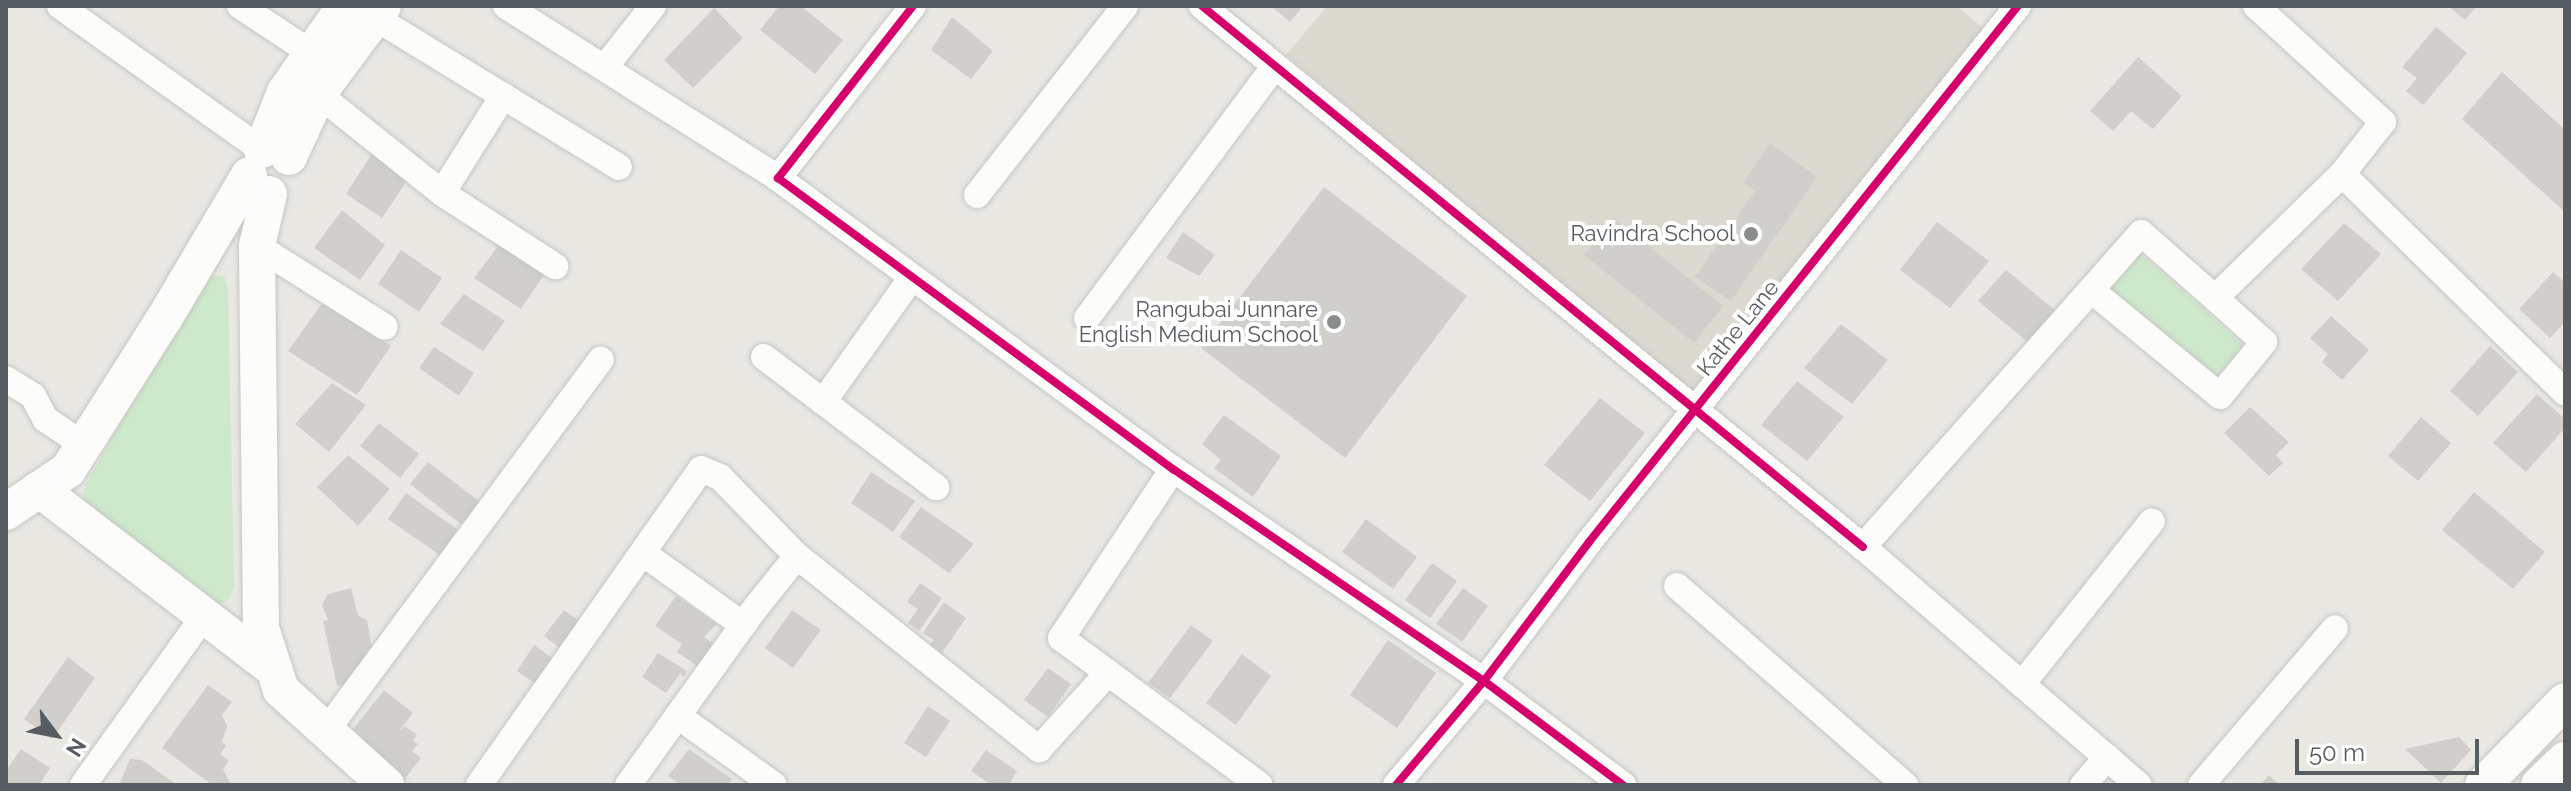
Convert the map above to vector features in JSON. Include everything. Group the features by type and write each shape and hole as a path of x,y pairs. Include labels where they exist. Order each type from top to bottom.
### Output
{"street":[{"path":"60,6 267,169"},
{"path":"240,6 310,52"},
{"path":"506,6 778,178 1173,469 1484,681 1623,785"},
{"path":"605,67 653,6"},
{"path":"778,178 913,6"},
{"path":"977,195 1125,6"},
{"path":"1202,6 1863,547 2139,785"},
{"name":"Kathe Lane","path":"1396,785 1484,681 1589,542 2018,6"},
{"path":"2215,298 2342,174 2383,122 2256,6"},
{"path":"367,10 310,52 285,92 267,169 257,246 261,628 281,690 386,785"},
{"path":"6,512 68,470 318,94 367,10"},
{"path":"367,10 619,167"},
{"path":"1087,318 1275,66"},
{"path":"318,94 442,193 555,266"},
{"path":"442,193 503,96"},
{"path":"2342,174 2565,392"},
{"path":"1863,547 2141,233 2264,342 2220,396 2091,290"},
{"path":"257,246 385,327"},
{"path":"823,402 912,277"},
{"path":"764,357 936,487"},
{"path":"326,731 601,360"},
{"path":"6,379 33,396 45,419 84,445"},
{"path":"479,785 701,469 720,477 797,556 1039,749 1108,673"},
{"path":"1173,469 1061,638 1260,785"},
{"path":"39,489 275,670"},
{"path":"2022,684 2152,521"},
{"path":"644,554 743,625"},
{"path":"628,785 743,625 797,556"},
{"path":"1677,586 1905,785"},
{"path":"83,785 204,616"},
{"path":"2201,785 2335,628"},
{"path":"2483,785 2562,710"},
{"path":"678,716 774,785"},
{"path":"2083,785 2107,757"},
{"path":"2539,785 2565,760"}],"shaded area":[{"path":"1327,6 1957,6 1991,35 1693,394 1286,55"}],"green space":[{"path":"2141,254 2244,345 2216,378 2109,289"},
{"path":"211,275 224,276 228,289 234,586 230,598 218,606 82,503 85,486 192,294"}],"building":[{"path":"779,6 801,6 843,40 815,74 760,30"},
{"path":"1271,6 1303,6 1290,22"},
{"path":"2448,6 2477,6 2465,20"},
{"path":"714,8 743,38 693,88 664,60"},
{"path":"952,17 993,51 971,79 931,50"},
{"path":"2436,27 2467,53 2423,105 2406,91 2417,78 2402,67"},
{"path":"2138,57 2182,96 2153,129 2131,111 2113,131 2090,111"},
{"path":"2502,72 2565,130 2565,212 2462,119"},
{"name":"Ravindra School","path":"1770,143 1817,177 1731,301 1695,277 1755,191 1743,182"},
{"path":"373,152 410,176 382,218 346,194"},
{"name":"Rangubai Junnare English Medium School","path":"1324,187 1467,296 1345,458 1201,348"},
{"path":"342,210 385,245 360,280 314,248"},
{"name":"Ravindra School","path":"1614,218 1723,306 1694,343 1584,255"},
{"path":"1937,222 1989,261 1950,308 1900,270"},
{"path":"2344,223 2381,254 2338,301 2301,269"},
{"path":"1183,232 1215,255 1199,276 1166,258"},
{"path":"502,241 547,270 521,309 474,278"},
{"path":"401,250 442,278 419,312 378,284"},
{"path":"2006,270 2056,311 2029,343 1978,301"},
{"path":"2553,272 2565,283 2565,322 2550,338 2519,309"},
{"path":"464,294 505,321 483,351 440,324"},
{"path":"323,302 391,346 357,395 288,351"},
{"path":"2331,316 2369,350 2342,380 2322,362 2328,354 2310,338"},
{"path":"1841,324 1888,360 1852,404 1804,368"},
{"path":"2490,346 2518,372 2478,416 2450,391"},
{"path":"434,347 474,373 459,396 419,368"},
{"path":"1797,381 1844,417 1807,461 1761,425"},
{"path":"332,383 366,405 329,452 295,424"},
{"path":"2537,394 2565,419 2565,428 2526,472 2493,443"},
{"path":"1600,398 1645,433 1590,501 1544,465"},
{"path":"2250,407 2289,442 2276,455 2283,463 2269,476 2224,433"},
{"path":"1224,415 1281,456 1253,497 1214,468 1221,460 1202,444"},
{"path":"2421,417 2451,443 2418,481 2388,456"},
{"path":"379,423 419,454 400,478 360,446"},
{"path":"348,455 390,489 358,526 317,487"},
{"path":"428,462 480,502 461,524 410,484"},
{"path":"871,472 915,501 893,532 851,503"},
{"path":"2474,492 2545,552 2513,589 2442,530"},
{"path":"406,493 458,530 441,556 388,519"},
{"path":"921,507 974,544 949,573 899,537"},
{"path":"1366,519 1417,557 1393,589 1342,552"},
{"path":"1432,563 1457,581 1430,618 1405,600"},
{"path":"920,583 942,598 919,631 908,623 918,609 907,602"},
{"path":"351,588 358,615 367,620 372,649 367,650 369,659 357,682 337,686 323,621 328,620 322,605 328,594"},
{"path":"1463,588 1488,606 1462,642 1436,624"},
{"path":"676,596 717,624 704,637 717,646 702,669 677,652 682,644 655,626"},
{"path":"944,602 966,618 942,653 930,645 934,640 923,633"},
{"path":"564,610 589,628 564,651 544,636"},
{"path":"792,610 821,630 793,668 765,648"},
{"path":"1191,625 1213,641 1170,698 1148,683"},
{"path":"1388,640 1436,673 1397,728 1350,695"},
{"path":"534,645 555,660 543,689 517,671"},
{"path":"658,653 687,671 684,677 680,674 666,693 642,677"},
{"path":"1242,654 1271,676 1236,725 1206,703"},
{"path":"68,657 95,678 52,739 24,719"},
{"path":"1048,668 1071,684 1048,717 1024,700"},
{"path":"208,685 232,702 222,715 227,726 222,742 226,746 220,754 229,761 223,769 231,785 212,785 162,748"},
{"path":"384,690 413,713 398,732 405,726 417,735 413,741 418,744 412,751 421,758 403,781 346,738"},
{"path":"928,706 950,721 926,757 904,743"},
{"path":"2459,737 2471,750 2441,783 2405,749"},
{"path":"21,749 50,768 39,785 6,785 6,771"},
{"path":"689,749 732,779 728,785 681,785 668,776"},
{"path":"986,750 1017,771 1009,785 991,785 971,771"},
{"path":"130,759 142,760 177,785 119,785"},
{"path":"2269,775 2280,785 2260,785"}],"cycle path":[{"path":"913,6 778,178 1173,469 1484,681 1623,785"},
{"path":"1202,6 1863,547"},
{"path":"1396,785 1484,681 1589,542 2018,6"}],"place":[{"name":"Ravindra School","path":"1751,234"},
{"name":"Rangubai Junnare English Medium School","path":"1334,322"}]}
